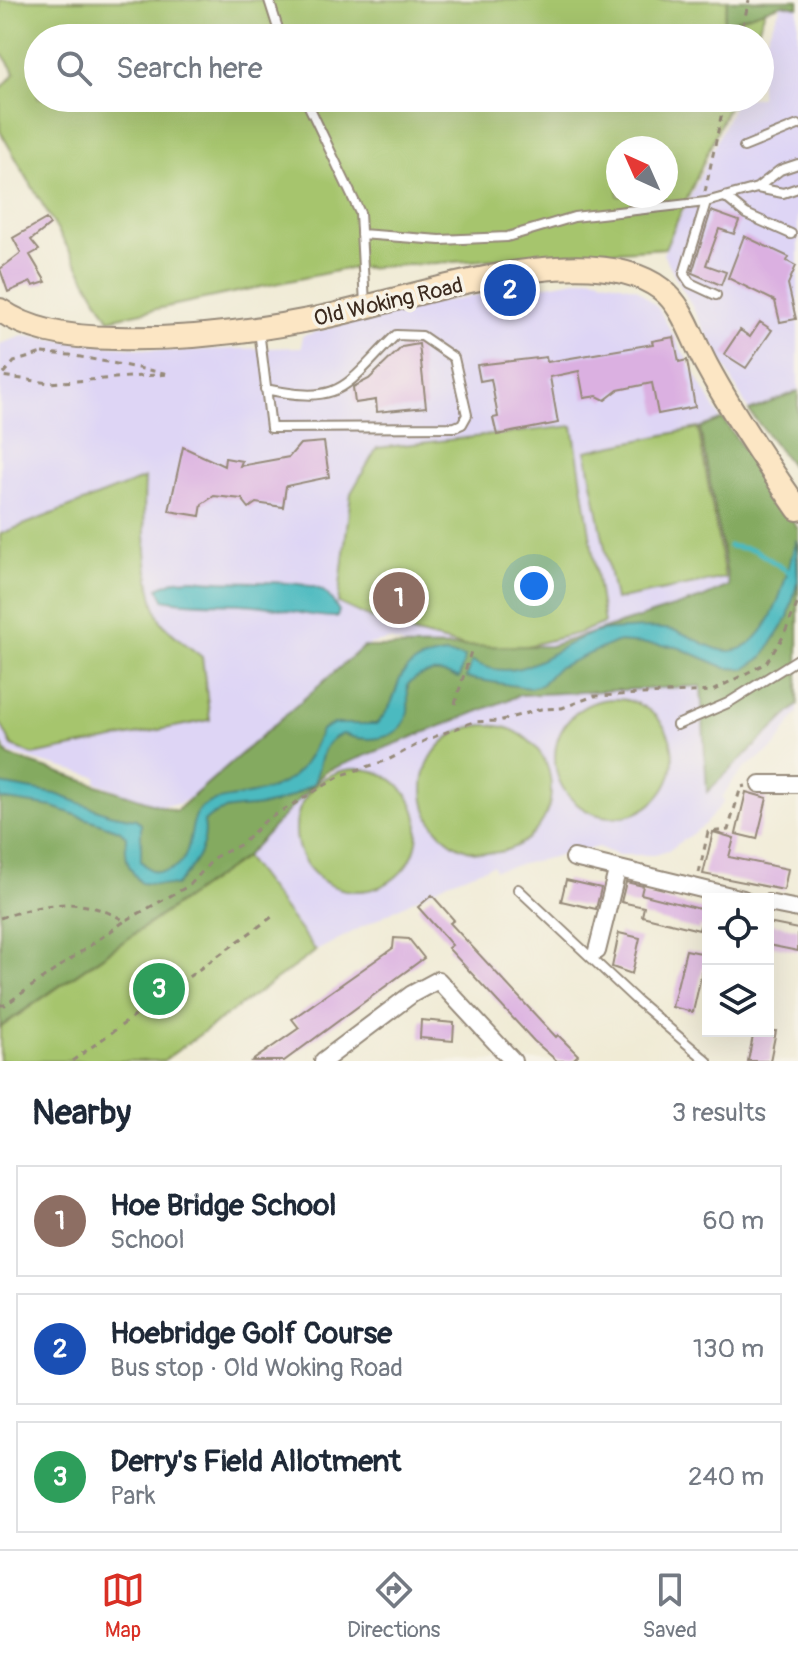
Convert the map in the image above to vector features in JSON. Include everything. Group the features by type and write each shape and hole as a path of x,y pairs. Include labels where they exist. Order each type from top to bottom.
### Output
{"main road":[{"name":"Old Woking Road","path":"0,311 38,328 88,338 186,339 319,318 477,281 562,268 611,267 638,275 674,302 707,367 798,509"}],"street":[{"path":"760,784 798,784"},
{"path":"574,858 717,893"},
{"path":"597,951 617,871"},
{"path":"774,904 798,909"},
{"path":"323,1061 412,994 438,980 513,1061"}],"lane":[{"path":"269,0 277,24"},
{"path":"312,112 360,213 365,305"},
{"path":"744,147 798,125"},
{"path":"361,234 440,240 507,237 574,217 706,202 757,188 780,170 798,164"},
{"path":"757,188 783,193 798,188"},
{"path":"725,197 746,214 791,234"},
{"path":"706,202 684,274 690,283 716,295"},
{"path":"259,329 265,389 271,428 455,427 462,424 467,415 454,358 412,333 396,335 367,366 330,394 313,397 265,389"},
{"path":"677,725 728,703 798,659"},
{"path":"518,889 636,1000 707,1061"}],"path":[{"path":"743,24 749,0"},
{"path":"706,202 704,184 722,112"},
{"path":"42,353 70,355 169,374 49,383 11,380 2,376 14,362 42,353"},
{"path":"0,1005 5,1005 60,969 125,921 190,885 215,857 242,844 265,821 342,775 388,760 426,740 473,722 499,721 541,709 562,708 594,696 712,691 766,663 783,637 798,602"},
{"path":"455,704 472,648"},
{"path":"695,888 708,832 728,830 741,787 760,784"},
{"path":"0,918 52,902 101,907 125,921"},
{"path":"72,1061 276,914"}],"shaded area":[{"path":"782,4 798,7 798,391 749,411 663,254 730,112 774,112 773,24"},
{"path":"593,277 636,288 658,308 798,556 798,712 775,747 745,768 731,783 722,798 725,801 703,826 668,851 655,855 617,855 598,847 495,870 493,865 448,882 316,951 245,857 217,827 314,783 378,740 468,647 407,646 390,640 370,644 257,757 179,804 155,805 96,782 97,777 9,753 0,739 0,344 23,336 164,351 302,347 302,336 383,311 499,292 500,296 520,293 526,289"}],"green space":[{"path":"0,0 769,0 760,24 24,24 24,112 726,112 665,248 346,269 109,319 0,131 0,90 15,73 0,50"},
{"path":"728,0 798,0 798,7 782,4 723,24"},
{"path":"798,391 798,474 749,411"},
{"path":"723,419 798,529 798,705 707,792 701,686 520,695 326,771 245,857 0,1027 0,742 9,756 176,811 363,647 550,646 702,598 729,586 700,428"},
{"path":"573,426 604,623 579,633 495,654 392,628 338,603 351,493 377,448"},
{"path":"698,428 725,578 615,600 586,451"},
{"path":"145,478 145,532 152,596 164,625 202,657 210,720 33,755 12,746 0,722 0,534"},
{"path":"614,699 637,704 656,716 668,735 673,758 668,781 656,800 637,812 614,817 591,812 572,800 560,781 555,758 560,735 572,716 591,704"},
{"path":"487,725 512,730 532,744 546,764 551,789 546,814 532,834 512,848 487,853 462,848 442,834 428,814 423,789 428,764 442,744 462,730"},
{"path":"357,769 380,773 400,787 414,807 418,830 414,853 400,873 380,887 357,891 334,887 314,873 300,853 296,830 300,807 314,787 334,773"},
{"path":"245,857 316,951 163,1061 0,1061 0,1028"}],"water":[{"path":"796,540 798,580 788,617 763,657 745,669 726,668 675,646 616,642 557,668 541,685 529,688 466,678 472,661 492,669 510,670 543,659 591,634 609,630 668,629 718,649 727,651 744,647 765,627 772,614"},
{"path":"176,580 312,587 330,597 339,611 337,617 328,617 272,607 176,601 164,599 158,588"},
{"path":"444,654 465,657 459,678 432,673 408,684 408,711 399,729 382,738 361,739 343,734 335,737 325,747 314,783 279,802 225,810 204,822 202,849 175,886 141,883 129,866 126,836 119,830 53,807 0,799 0,784 56,794 109,814 136,819 141,824 141,861 152,870 167,871 183,859 194,820 205,805 283,783 301,768 321,730 333,724 376,724 386,712 404,673 424,659"}],"building":[{"path":"711,211 739,221 734,234 719,229 706,265 726,272 721,285 692,273"},
{"path":"46,219 50,225 31,240 39,250 30,255 46,282 33,286 31,282 8,292 0,269 21,253 13,238"},
{"path":"744,236 789,257 787,261 796,266 788,284 796,319 780,322 775,301 728,278"},
{"path":"760,322 772,330 746,368 724,354 740,330 750,337"},
{"path":"674,337 679,362 687,360 695,407 658,414 652,383 618,390 605,400 597,396 584,398 579,371 550,377 558,423 497,435 493,418 498,417 491,379 480,381 477,365 546,357 547,362 653,344 652,341"},
{"path":"419,344 426,407 377,412 376,400 355,403 353,387 369,379 402,347"},
{"path":"324,442 329,477 286,486 283,507 256,503 249,508 242,499 214,496 202,504 200,516 169,511 183,447 224,466 225,458 242,461 240,466 289,457 300,444"},
{"path":"746,792 767,798 757,839 736,834"},
{"path":"713,832 734,838 729,857 788,869 784,890 703,874"},
{"path":"566,880 601,888 596,909 561,901"},
{"path":"626,882 643,886 641,894 702,909 702,926 699,930 642,916 644,907 621,902"},
{"path":"432,895 454,920 450,923 556,1037 558,1035 578,1055 572,1061 557,1061 534,1041 448,948 452,945 418,907"},
{"path":"774,924 798,929 798,951 774,946"},
{"path":"619,933 640,938 632,974 612,967"},
{"path":"394,938 409,939 424,958 284,1061 252,1061 299,1028 292,1019 393,948"},
{"path":"686,950 702,953 702,972 693,1012 672,1007"},
{"path":"421,1020 454,1023 453,1041 420,1038"},
{"path":"776,1031 770,1061 748,1061 753,1037 774,1037"}],"waterway":[{"path":"729,546 755,550 792,574"}],"place":[{"name":"Hoebridge Golf Course","path":"510,290"},
{"name":"Hoe Bridge School","path":"399,598"},
{"name":"Derry's Field Allotment","path":"159,989"}]}
